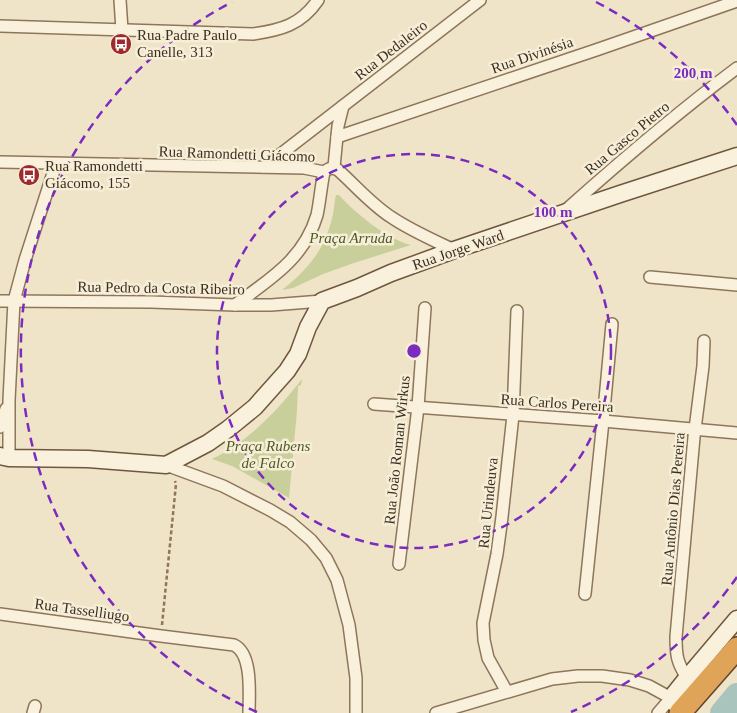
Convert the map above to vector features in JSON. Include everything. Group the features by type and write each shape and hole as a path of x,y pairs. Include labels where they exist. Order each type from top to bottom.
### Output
{"highway":[{"path":"679,709 737,648"}],"street":[{"path":"120,0 122,30"},
{"path":"0,26 253,34 276,30 298,21 311,10 318,0"},
{"name":"Rua Dedaleiro","path":"264,168 480,0"},
{"name":"Rua Divinésia","path":"337,137 737,1"},
{"name":"Rua Gasco Pietro","path":"562,214 624,158 737,68"},
{"path":"235,305 285,267 303,246 317,212 337,137 343,106"},
{"name":"Rua Jorge Ward","path":"322,300 454,250 737,156"},
{"name":"Rua Ramondetti Giácomo","path":"0,162 328,170"},
{"path":"56,164 25,260 14,301 9,400 3,461 88,459 166,465 223,486 290,522 311,540 326,558 337,580 349,625 356,678 356,713"},
{"path":"328,170 342,173 370,201 389,216 454,250"},
{"path":"650,277 737,285"},
{"path":"166,465 208,442 256,407 287,371 298,354 308,327 322,300"},
{"name":"Rua Pedro da Costa Ribeiro","path":"0,301 271,305 322,300"},
{"name":"Rua João Roman Wirkus","path":"399,564 418,407 425,308"},
{"name":"Rua Urindeuva","path":"507,692 488,658 483,623 499,545 513,415 517,311"},
{"path":"585,594 612,324"},
{"name":"Rua Antônio Dias Pereira","path":"687,678 679,665 676,654 676,637 704,341"},
{"path":"0,427 9,400"},
{"name":"Rua Carlos Pereira","path":"374,404 737,433"},
{"name":"Rua Tasselliugo","path":"0,614 234,645 242,650 246,660 249,713"},
{"path":"679,709 687,678 737,619"},
{"path":"436,713 552,679 578,676 602,676 630,680 649,686 679,709"},
{"path":"658,713 679,709"}],"path":[{"path":"161,636 176,484 166,465"}],"green space":[{"name":"Praça Arruda","path":"336,195 339,195 363,218 382,232 411,245 354,263 323,274 293,288 282,290 299,276 318,252 328,233"},
{"name":"Praça Rubens de Falco","path":"302,379 301,385 298,386 289,498 232,466 212,459 238,443 262,424"}],"waterway":[{"path":"722,713 737,695"}],"place":[{"name":"Rua Padre Paulo Canelle, 313","path":"121,44"},
{"name":"Rua Ramondetti Giácomo, 155","path":"29,175"}]}
